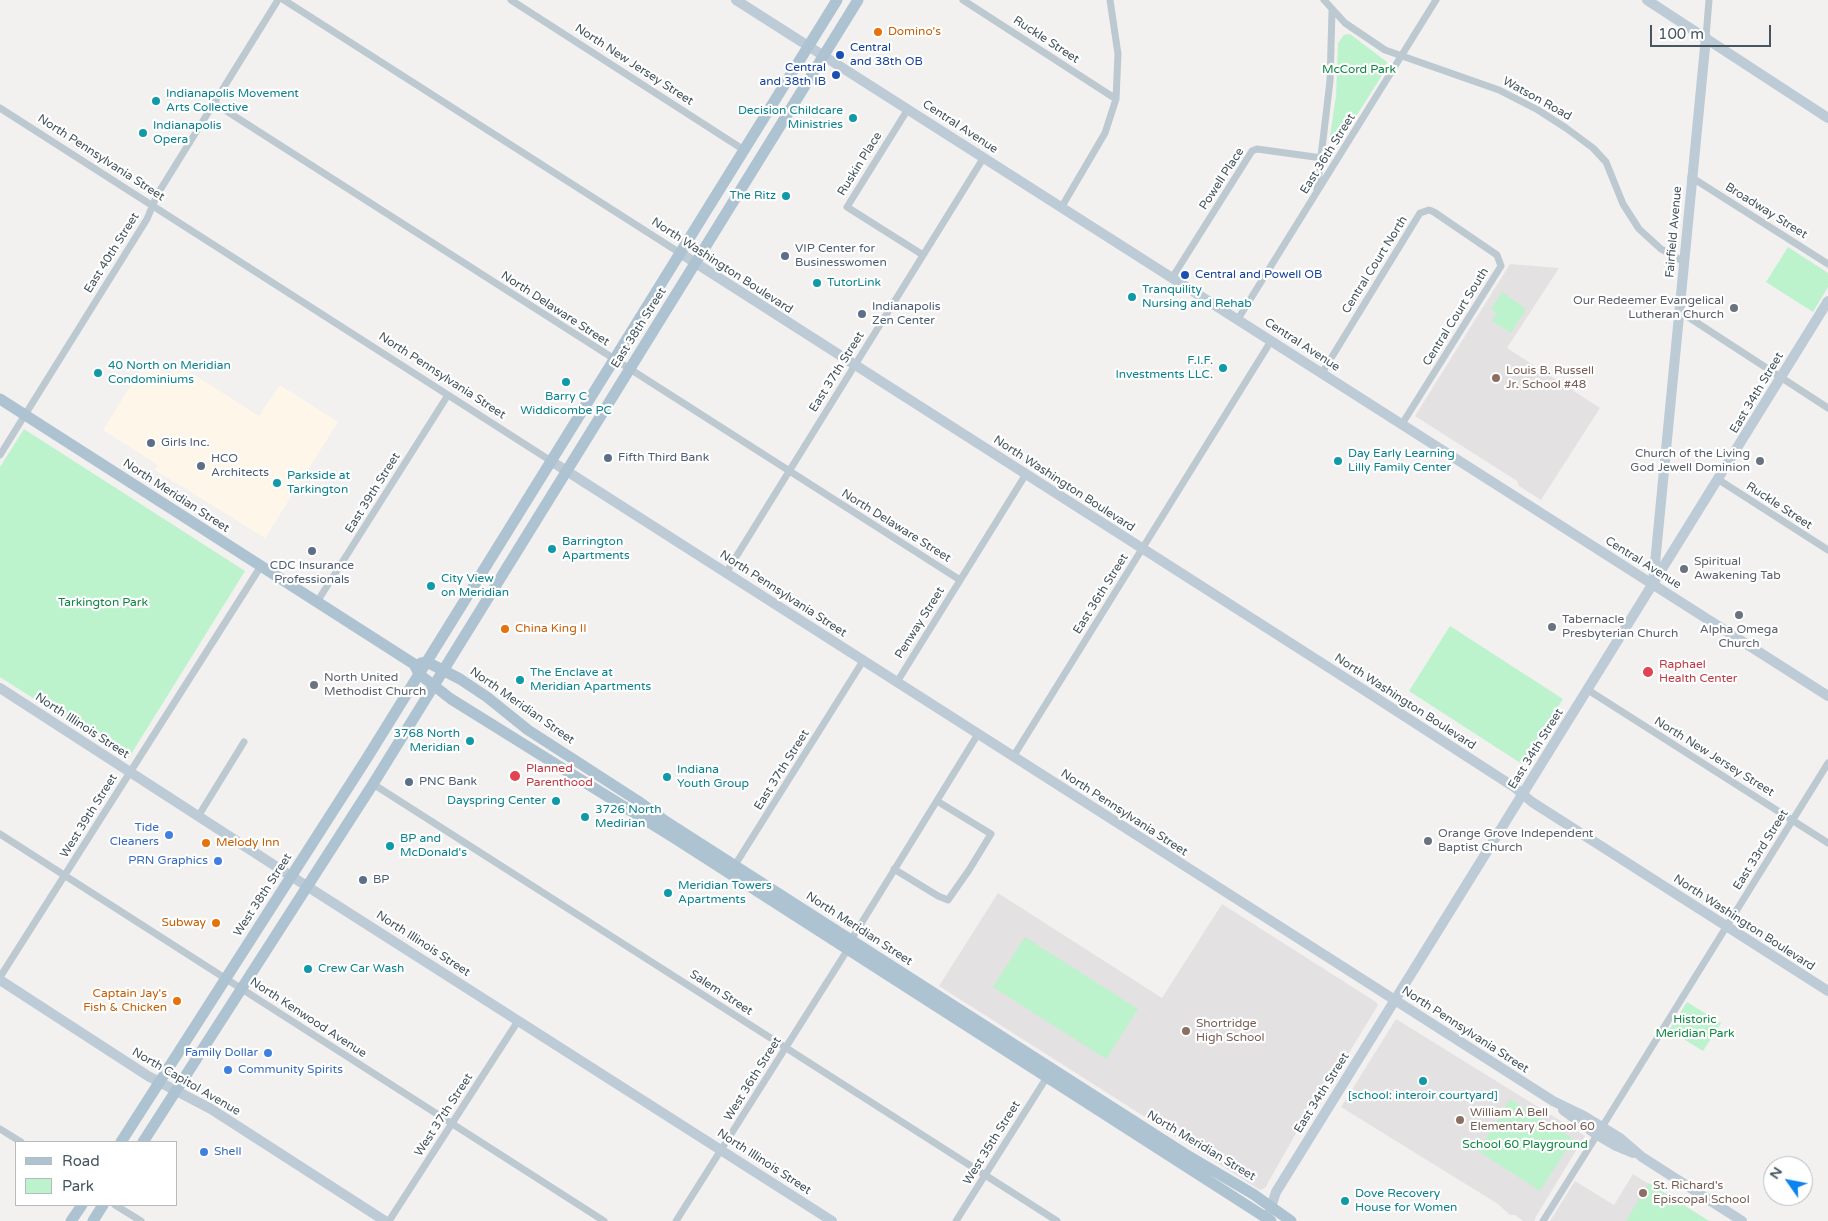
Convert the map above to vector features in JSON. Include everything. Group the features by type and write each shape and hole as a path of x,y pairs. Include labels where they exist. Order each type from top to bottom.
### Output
{"main road":[{"name":"East 38th Street","path":"427,662 837,0"},
{"name":"East 38th Street","path":"442,670 858,0"},
{"name":"North Meridian Street","path":"0,399 317,602 416,669 433,685 850,945 1269,1216"},
{"name":"North Meridian Street","path":"427,662 487,697 528,730 735,865 850,945 1047,1077 1269,1216 1291,1221"},
{"name":"West 38th Street","path":"122,1141 291,877 416,669 427,662"},
{"path":"144,1141 373,784 442,670"},
{"path":"72,1221 81,1206"},
{"path":"93,1221 102,1206"}],"street":[{"name":"East 40th Street","path":"0,455 147,220 152,206 278,0"},
{"name":"North Washington Boulevard","path":"284,0 1142,548 1828,991"},
{"name":"North New Jersey Street","path":"511,0 744,150"},
{"name":"Central Avenue","path":"736,0 1828,696"},
{"name":"Ruckle Street","path":"963,0 1116,99"},
{"path":"1061,208 1105,133 1116,99 1118,59 1110,0"},
{"name":"Watson Road","path":"1324,0 1332,11 1371,41 1401,56 1499,90 1538,110 1574,133 1595,150 1606,162 1623,204 1640,229 1661,249 1684,262"},
{"name":"East 36th Street","path":"1238,319 1436,0"},
{"path":"1646,0 1828,118"},
{"name":"Fairfield Avenue","path":"1653,585 1709,0"},
{"path":"1317,192 1330,81 1332,11"},
{"name":"North Delaware Street","path":"214,104 960,580"},
{"name":"North Pennsylvania Street","path":"0,108 1553,1101 1579,1124 1599,1131 1616,1146 1642,1157 1742,1221"},
{"name":"Ruskin Place","path":"908,109 847,207 923,255"},
{"name":"Powell Place","path":"1172,278 1252,151 1257,149 1322,158"},
{"name":"East 37th Street","path":"726,573 984,158"},
{"name":"Broadway Street","path":"1691,177 1828,264"},
{"name":"Central Court North","path":"1322,373 1420,213 1430,211 1464,233"},
{"name":"Central Court South","path":"1402,424 1500,267 1500,259 1497,255 1464,233"},
{"name":"East 34th Street","path":"1269,1216 1276,1192 1828,301"},
{"path":"1679,311 1828,408"},
{"name":"East 36th Street","path":"1013,757 1271,341"},
{"name":"East 39th Street","path":"317,602 448,395"},
{"name":"Penway Street","path":"897,682 1026,474"},
{"name":"Ruckle Street","path":"1718,480 1828,550"},
{"name":"West 39th Street","path":"0,979 261,566"},
{"name":"East 37th Street","path":"735,865 864,661"},
{"name":"North Illinois Street","path":"0,688 199,815 291,877 832,1221"},
{"name":"North New Jersey Street","path":"1588,690 1828,843"},
{"path":"850,945 894,869 978,734"},
{"path":"199,815 244,742"},
{"name":"East 33rd Street","path":"1544,1221 1828,763"},
{"name":"Salem Street","path":"373,784 1057,1221"},
{"path":"894,869 938,896 948,900 969,870 991,834 937,801"},
{"name":"North Kenwood Avenue","path":"0,834 604,1221"},
{"name":"West 36th Street","path":"676,1221 850,945"},
{"name":"North Capitol Avenue","path":"0,979 161,1082 177,1089 385,1221"},
{"name":"West 37th Street","path":"389,1221 518,1020"},
{"name":"West 35th Street","path":"956,1221 1047,1077"},
{"path":"0,1129 19,1141"},
{"path":"117,1206 141,1221"}],"shaded area":[{"name":"Louis B. Russell Jr. School #48","path":"1510,264 1559,268 1507,348 1600,408 1541,500 1519,486 1517,481 1415,416"},
{"path":"146,361 169,375 177,364 259,416 280,385 338,422 265,538 155,470 158,465 103,430"},
{"name":"Shortridge High School","path":"998,893 1162,998 1222,904 1376,1002 1378,1005 1347,1056 1343,1056 1320,1091 1265,1188 1260,1190 939,986"},
{"name":"William A Bell Elementary School 60","path":"1396,1019 1585,1136 1535,1218 1535,1221 1523,1221 1515,1215 1510,1215 1498,1204 1341,1107"},
{"name":"St. Richard's Episcopal School","path":"1633,1174 1709,1221 1550,1221 1575,1181 1614,1205"}],"green space":[{"name":"McCord Park","path":"1350,34 1387,62 1386,69 1339,141 1334,140 1330,136 1336,96 1338,43 1344,35"},
{"path":"1788,247 1828,273 1828,287 1813,312 1766,282"},
{"path":"1502,292 1526,309 1511,333 1492,321 1497,313 1491,309"},
{"name":"Tarkington Park","path":"24,429 245,571 128,759 0,677 0,467"},
{"path":"1450,626 1563,699 1522,764 1409,691"},
{"path":"1025,937 1138,1009 1106,1059 993,987"},
{"name":"Historic Meridian Park","path":"1687,1002 1721,1023 1703,1051 1669,1030"},
{"name":"School 60 Playground","path":"1510,1099 1573,1139 1540,1191 1478,1151"},
{"path":"1649,1183 1709,1221 1626,1221"}],"place":[{"name":"Domino's","path":"878,32"},
{"name":"Central and 38th OB","path":"840,55"},
{"name":"Central and 38th IB","path":"836,75"},
{"name":"Indianapolis Movement Arts Collective","path":"156,101"},
{"name":"Decision Childcare Ministries","path":"853,118"},
{"name":"Indianapolis Opera","path":"143,133"},
{"name":"The Ritz","path":"786,196"},
{"name":"VIP Center for Businesswomen","path":"785,256"},
{"name":"Central and Powell OB","path":"1185,275"},
{"name":"TutorLink","path":"817,283"},
{"name":"Tranquility Nursing and Rehab","path":"1132,297"},
{"name":"Our Redeemer Evangelical Lutheran Church","path":"1734,308"},
{"name":"Indianapolis Zen Center","path":"862,314"},
{"name":"F.I.F. Investments LLC.","path":"1223,368"},
{"name":"40 North on Meridian Condominiums","path":"98,373"},
{"name":"Louis B. Russell Jr. School #48","path":"1496,378"},
{"name":"Barry C Widdicombe PC","path":"566,382"},
{"name":"Girls Inc.","path":"151,443"},
{"name":"Fifth Third Bank","path":"608,458"},
{"name":"Day Early Learning Lilly Family Center","path":"1338,461"},
{"name":"Church of the Living God Jewell Dominion","path":"1760,461"},
{"name":"HCO Architects","path":"201,466"},
{"name":"Parkside at Tarkington","path":"277,483"},
{"name":"Barrington Apartments","path":"552,549"},
{"name":"CDC Insurance Professionals","path":"312,551"},
{"name":"Spiritual Awakening Tab","path":"1684,569"},
{"name":"City View on Meridian","path":"431,586"},
{"name":"Alpha Omega Church","path":"1739,615"},
{"name":"Tabernacle Presbyterian Church","path":"1552,627"},
{"name":"China King II","path":"505,629"},
{"name":"Raphael Health Center","path":"1648,672"},
{"name":"The Enclave at Meridian Apartments","path":"520,680"},
{"name":"North United Methodist Church","path":"314,685"},
{"name":"3768 North Meridian","path":"470,741"},
{"name":"Planned Parenthood","path":"515,776"},
{"name":"Indiana Youth Group","path":"667,777"},
{"name":"PNC Bank","path":"409,782"},
{"name":"Dayspring Center","path":"556,801"},
{"name":"3726 North Medirian","path":"585,817"},
{"name":"Tide Cleaners","path":"169,835"},
{"name":"Orange Grove Independent Baptist Church","path":"1428,841"},
{"name":"Melody Inn","path":"206,843"},
{"name":"BP and McDonald's","path":"390,846"},
{"name":"PRN Graphics","path":"218,861"},
{"name":"BP","path":"363,880"},
{"name":"Meridian Towers Apartments","path":"668,893"},
{"name":"Subway","path":"216,923"},
{"name":"Crew Car Wash","path":"308,969"},
{"name":"Captain Jay's Fish & Chicken","path":"177,1001"},
{"name":"Shortridge High School","path":"1186,1031"},
{"name":"Family Dollar","path":"268,1053"},
{"name":"Community Spirits","path":"228,1070"},
{"name":"[school: interoir courtyard]","path":"1423,1081"},
{"name":"William A Bell Elementary School 60","path":"1460,1120"},
{"name":"Shell","path":"204,1152"},
{"name":"St. Richard's Episcopal School","path":"1643,1193"},
{"name":"Dove Recovery House for Women","path":"1345,1201"}]}
